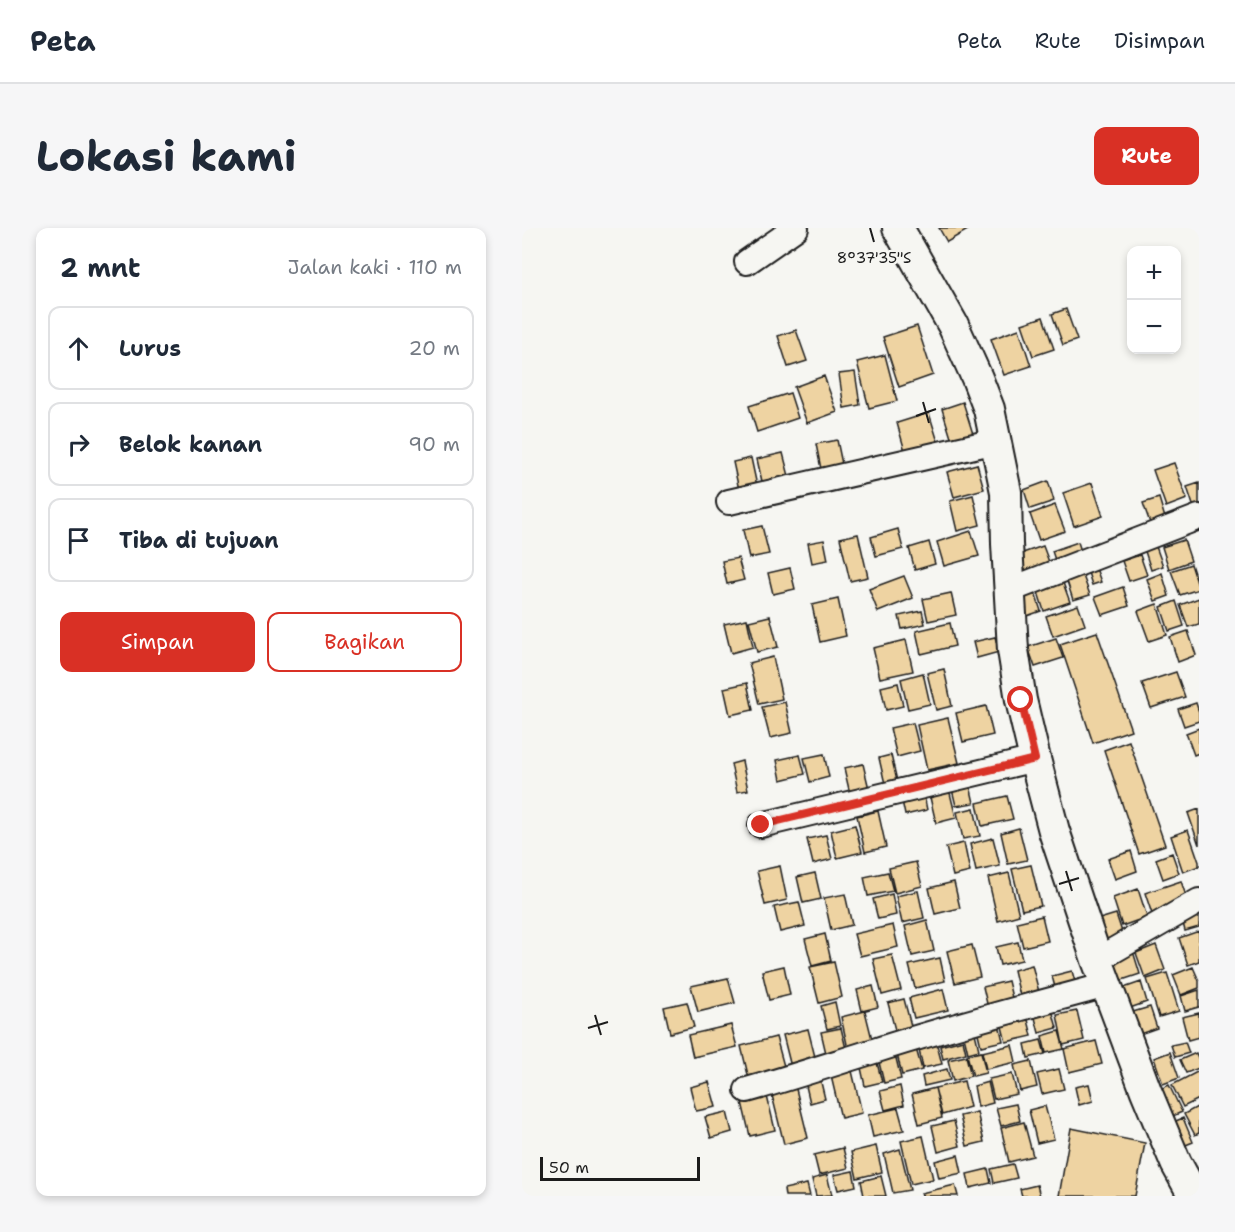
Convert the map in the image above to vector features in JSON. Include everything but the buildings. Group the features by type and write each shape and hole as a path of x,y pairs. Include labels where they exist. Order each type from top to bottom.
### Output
{"street":[{"path":"747,262 796,228"},
{"path":"898,228 965,350 989,409 1006,492 1013,650 1021,700 1035,759 1054,831 1102,972 1146,1090 1176,1163 1194,1196"},
{"path":"729,502 996,441"},
{"path":"1010,590 1199,517"},
{"path":"761,825 1035,759"},
{"path":"747,1090 958,1026 1102,972 1199,901"}],"route":[{"path":"761,825 1035,759 1021,700"}]}
